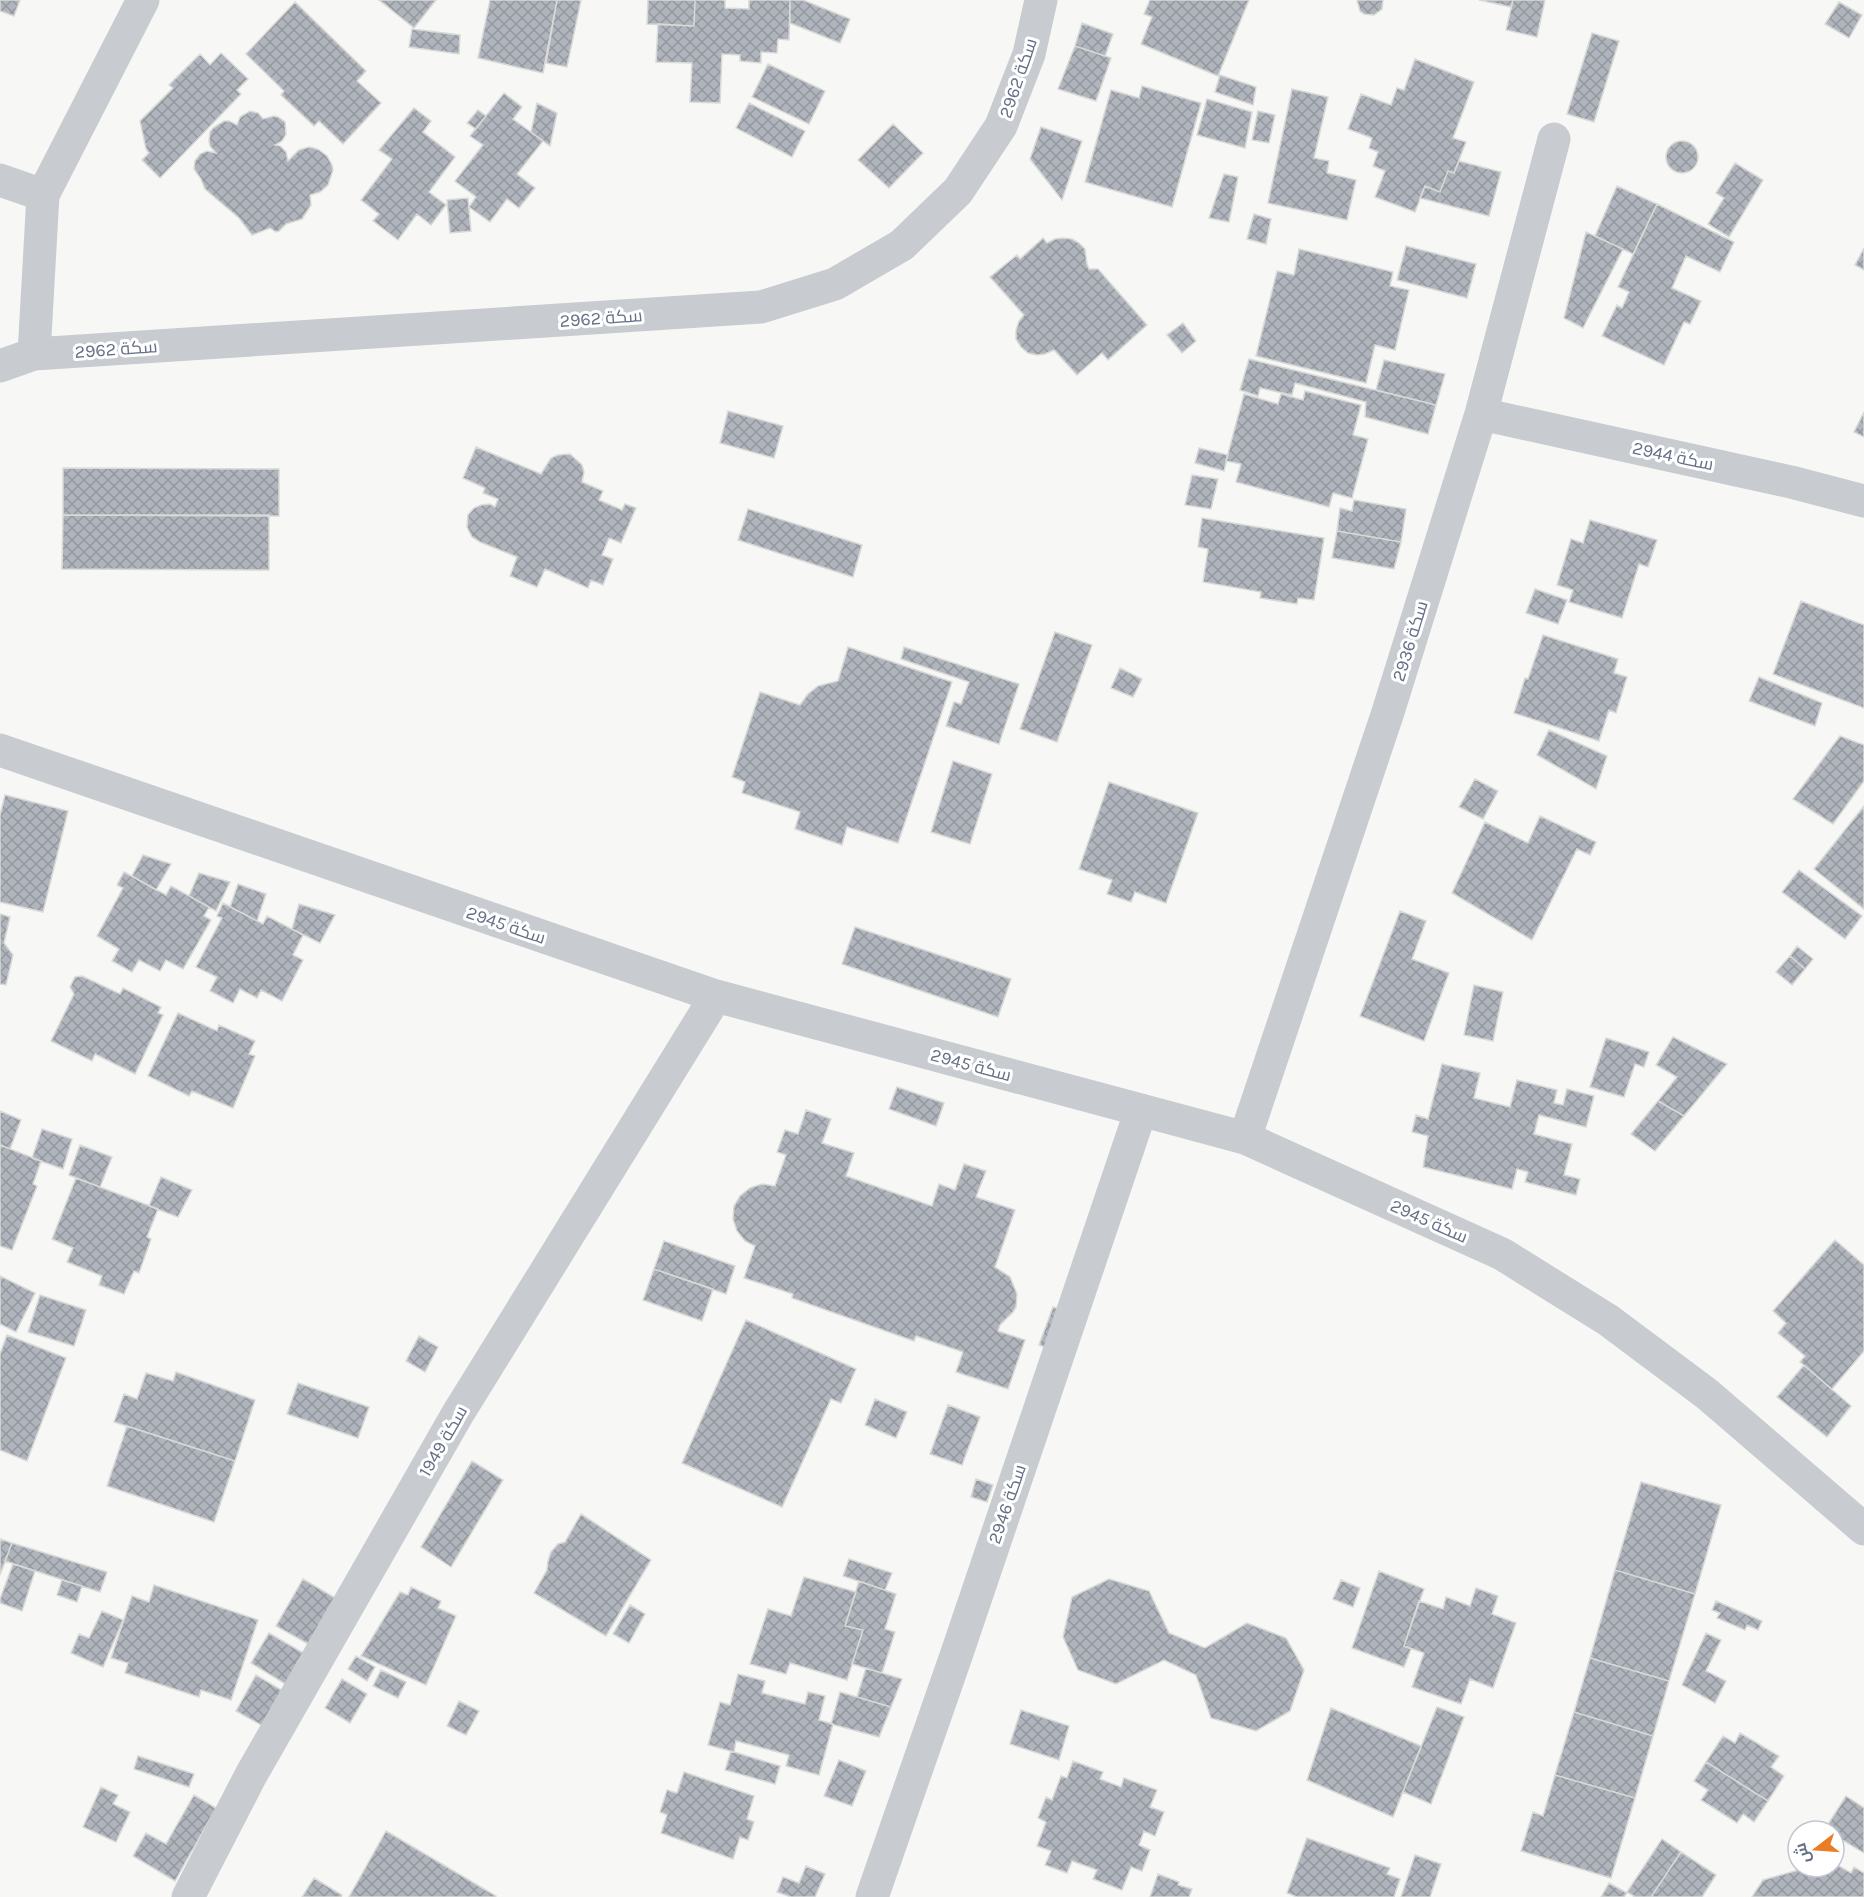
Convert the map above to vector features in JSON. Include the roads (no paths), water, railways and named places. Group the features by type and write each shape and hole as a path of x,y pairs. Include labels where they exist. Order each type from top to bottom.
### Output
{"street":[{"path":"34,354 43,195 143,0"},
{"name":"سكة 2962","path":"0,366 34,354 761,307 835,284 902,245 958,191 1001,126 1029,54 1041,0"},
{"name":"سكة 2936","path":"1245,1137 1388,712 1481,414 1554,139"},
{"path":"0,180 43,195"},
{"name":"سكة 2944","path":"1481,414 1791,482 1864,501"},
{"name":"سكة 2945","path":"0,750 716,996 1245,1137 1502,1254 1608,1320 1707,1394 1864,1528"},
{"name":"سكة 1949","path":"188,1897 251,1775 457,1415 716,996"},
{"name":"سكة 2946","path":"872,1897 1141,1110"}]}
